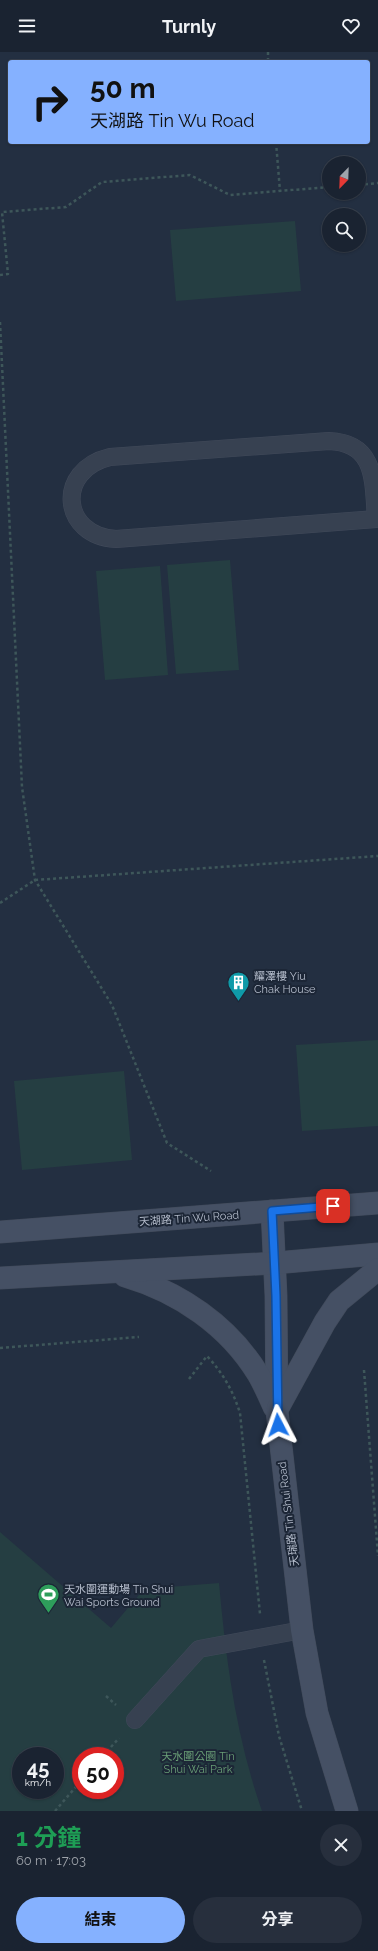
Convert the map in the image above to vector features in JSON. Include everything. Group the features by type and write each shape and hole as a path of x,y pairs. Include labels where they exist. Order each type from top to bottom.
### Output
{"main road":[{"name":"天湖路 Tin Wu Road","path":"0,1232 378,1203"},
{"name":"天瑞路 Tin Shui Road","path":"272,1211 276,1296 277,1411 302,1630 318,1713 348,1811"},
{"path":"0,1278 275,1263 378,1254"},
{"path":"277,1411 311,1346 339,1301 378,1269"},
{"path":"111,1272 147,1282 174,1295 204,1315 230,1336 258,1373 277,1411"}],"lane":[{"path":"329,440 342,441 354,446 363,455 370,466 373,478 377,519 116,539 103,538 91,533 81,525 75,514 72,501 73,488 78,477 86,467 97,460 110,457 329,440"},
{"path":"135,1720 199,1649 302,1630"}],"path":[{"path":"276,144 280,191"},
{"path":"0,275 8,274 1,212 66,207 102,182 190,176 230,195 322,188"},
{"path":"366,184 378,183"},
{"path":"0,322 22,787 35,880 112,1005 167,1143 211,1171"},
{"path":"0,903 35,880 378,856"},
{"path":"0,1348 139,1337"},
{"path":"189,1379 207,1356 219,1369 229,1384 240,1413 267,1680 279,1736 302,1811"},
{"path":"364,1370 378,1556"},
{"path":"55,1811 72,1791"}],"green space":[{"path":"295,221 301,291 176,301 170,230"},
{"path":"230,560 239,670 176,674 167,565"},
{"path":"160,566 168,675 105,680 96,571"},
{"path":"378,1040 378,1126 302,1131 296,1045"},
{"path":"124,1071 132,1160 22,1170 14,1081"},
{"name":"天水圍公園 Tin Shui Wai Park","path":"0,1532 111,1628 144,1589 219,1583 233,1698 245,1755 262,1811 0,1811"}],"place":[{"name":"耀澤樓 Yiu Chak House","path":"238,1002"},
{"name":"天水圍運動場 Tin Shui Wai Sports Ground","path":"48,1614"}],"route":[{"path":"278,1425 276,1296 272,1211 333,1206"}]}
